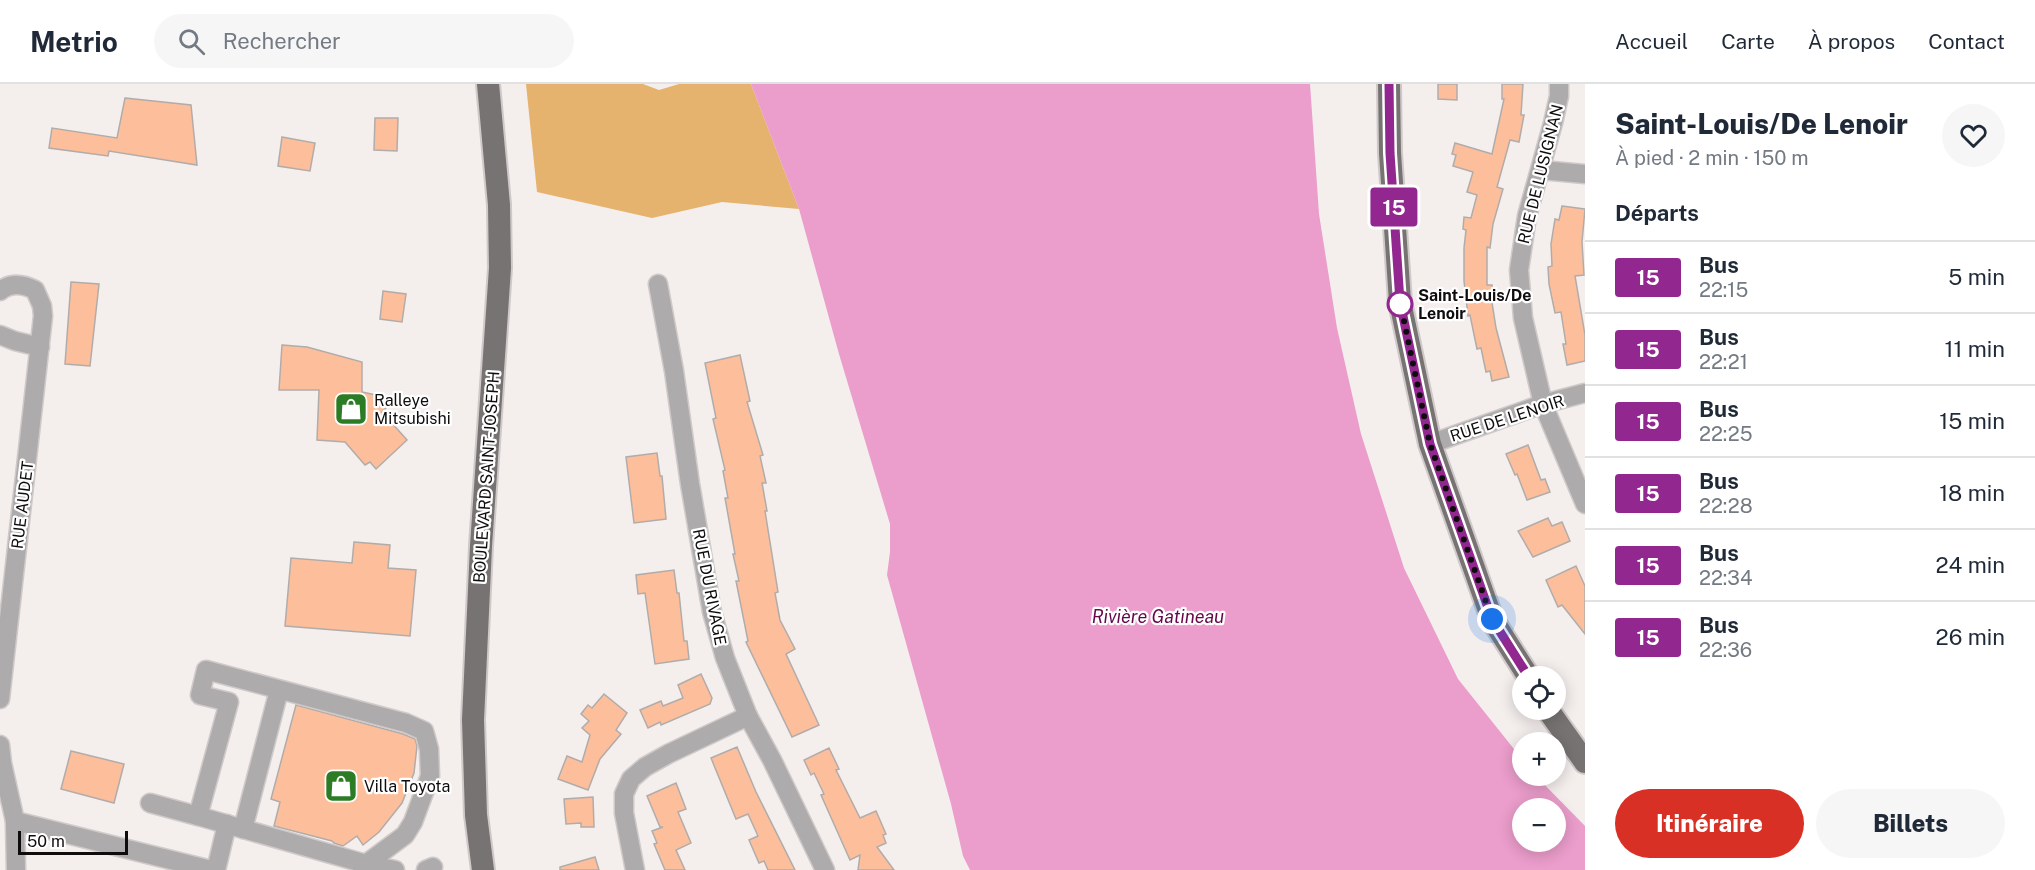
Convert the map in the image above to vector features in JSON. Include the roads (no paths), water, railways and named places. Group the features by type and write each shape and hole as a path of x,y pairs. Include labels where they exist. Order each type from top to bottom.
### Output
{"main road":[{"name":"BOULEVARD SAINT-JOSEPH","path":"483,870 475,805 473,720 482,535 500,268 499,205 488,84"},
{"path":"1389,84 1390,153 1400,302 1430,444 1492,619 1521,666"},
{"path":"1554,720 1585,762"}],"street":[{"name":"RUE DE LUSIGNAN","path":"1559,84 1559,96 1527,216 1519,270 1523,318 1543,404 1585,504"},
{"path":"1541,170 1585,174"},
{"name":"RUE DU RIVAGE","path":"657,284 674,370 690,484 712,612 724,658 748,716 825,870"},
{"name":"RUE AUDET","path":"0,291 6,286 18,285 35,291 42,306 40,347 0,699"},
{"path":"0,335 40,347"},
{"name":"RUE DE LENOIR","path":"1430,444 1543,404 1585,393"},
{"path":"198,816 229,702 200,695 206,670 406,723 424,731 429,750 429,776 413,822 405,835 365,867"},
{"path":"15,821 214,870 235,826 279,690"},
{"path":"635,870 624,813 624,794 631,779 645,767 668,754 748,716"},
{"path":"0,745 15,821 16,870"},
{"path":"150,803 235,826 365,867 395,870"}],"water":[{"name":"Rivière Gatineau","path":"751,84 1310,84 1319,214 1337,328 1361,434 1404,568 1458,679 1512,746 1512,786 1546,786 1558,798 1512,798 1512,852 1566,852 1566,807 1585,826 1585,870 970,870 963,856 951,804 887,575 890,524 839,354 799,209"}],"place":[{"name":"Saint-Louis/De Lenoir","path":"1400,304"},
{"name":"Ralleye Mitsubishi","path":"351,409"},
{"name":"Villa Toyota","path":"341,786"}]}
